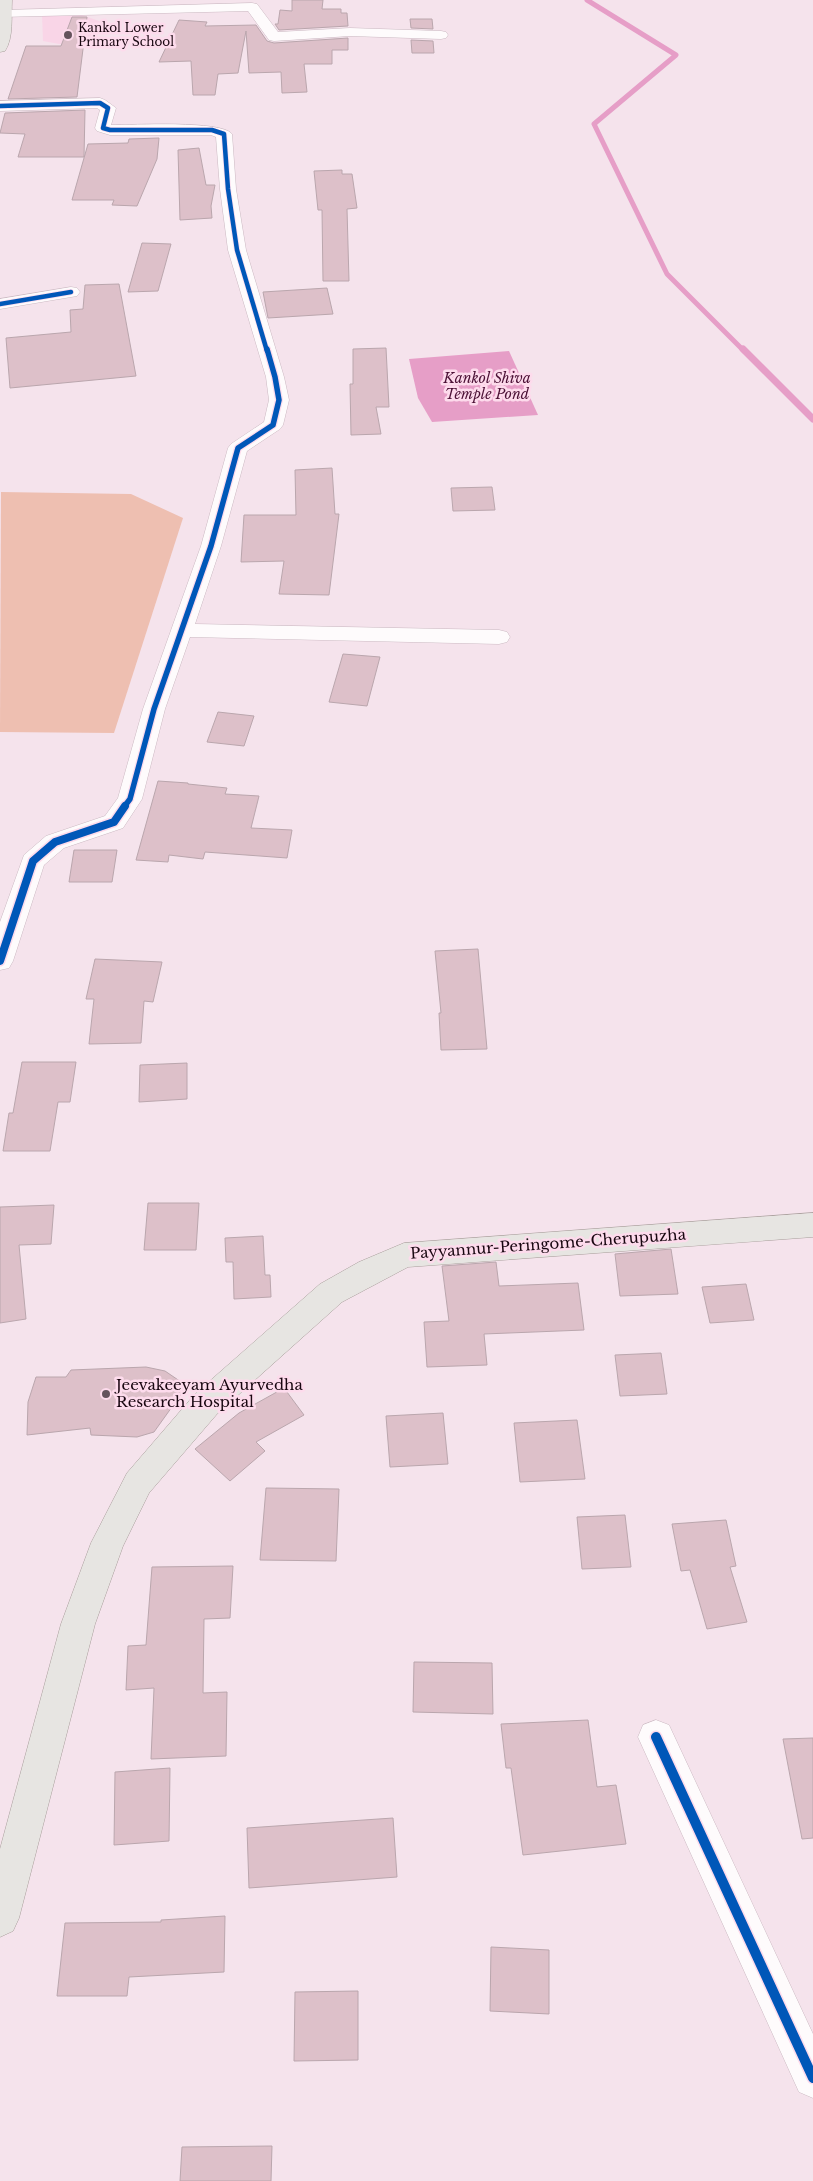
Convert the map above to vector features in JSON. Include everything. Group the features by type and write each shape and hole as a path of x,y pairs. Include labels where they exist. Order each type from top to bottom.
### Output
{"main road":[{"path":"1,40 5,7"},
{"name":"Payyannur-Peringome-Cherupuzha","path":"0,1918 78,1624 108,1543 138,1483 206,1404 331,1293 370,1271 404,1255 813,1225"}],"street":[{"path":"5,7 253,3 274,37 350,32 441,35"},
{"path":"0,106 100,103 108,108 103,128 110,130 212,130 224,134 228,189 237,250 275,377 278,400 273,425 238,448 211,546 154,709 130,799 114,822 55,842 33,861 0,961"},
{"path":"0,304 71,292"},
{"path":"181,630 499,637"},
{"path":"656,1737 813,2078"}],"shaded area":[{"name":"Kankol Lower Primary School","path":"76,13 102,22 105,29 70,46 43,41 42,14"},
{"path":"1,492 131,494 183,518 114,733 0,732"}],"water":[{"name":"Kankol Shiva Temple Pond","path":"509,351 538,415 432,422 418,398 409,359"}],"building":[{"path":"292,0 323,0 322,9 341,9 341,13 347,13 348,26 279,30 275,24 278,24 280,10 292,11"},
{"path":"72,17 87,17 77,97 8,99 26,46 61,46"},
{"path":"410,19 432,19 433,29 411,28"},
{"path":"179,20 207,22 205,26 256,25 267,41 274,43 348,38 348,50 332,50 332,64 304,64 307,92 282,93 281,72 249,73 246,31 238,73 218,74 215,95 193,95 191,61 159,62"},
{"path":"411,40 433,41 434,53 412,53"},
{"path":"85,110 84,157 18,157 25,134 0,133 5,113"},
{"path":"159,138 157,159 137,206 112,205 114,200 72,200 88,144 128,143 129,139"},
{"path":"199,148 206,185 215,185 211,206 212,218 180,220 178,150"},
{"path":"342,170 342,174 352,174 357,208 347,209 349,281 323,281 322,210 318,210 314,171"},
{"path":"142,243 171,244 158,291 128,292"},
{"path":"119,284 136,376 10,388 6,338 71,332 70,310 83,309 85,285"},
{"path":"327,288 333,314 268,318 263,292"},
{"path":"386,348 389,407 376,407 381,434 351,435 350,384 353,384 353,349"},
{"path":"332,468 335,514 339,514 329,595 279,594 284,561 241,562 244,515 296,515 295,470"},
{"path":"492,487 495,510 453,511 451,488"},
{"path":"343,654 380,657 367,706 329,702"},
{"path":"218,712 254,716 244,746 207,742"},
{"path":"158,781 227,788 225,794 259,796 251,828 292,830 287,858 205,852 203,859 169,855 168,862 136,860"},
{"path":"74,850 117,850 112,882 69,882"},
{"path":"478,949 487,1049 441,1050 439,1013 441,1013 435,951"},
{"path":"95,959 162,962 153,1002 144,1001 141,1043 89,1044 94,999 86,999"},
{"path":"22,1062 76,1062 70,1102 58,1102 50,1151 3,1151 9,1113 13,1113"},
{"path":"187,1063 187,1099 139,1102 140,1065"},
{"path":"148,1203 199,1203 196,1250 144,1250"},
{"path":"54,1205 51,1244 19,1245 26,1319 0,1323 0,1207"},
{"path":"263,1236 265,1275 270,1275 271,1297 234,1299 233,1262 226,1262 225,1238"},
{"path":"671,1249 678,1294 620,1296 615,1254"},
{"path":"496,1262 499,1286 578,1283 584,1330 484,1334 487,1365 427,1367 424,1322 449,1321 442,1266"},
{"path":"746,1284 754,1320 710,1323 702,1287"},
{"path":"661,1353 667,1394 620,1396 615,1355"},
{"name":"Jeevakeeyam Ayurvedha Research Hospital","path":"146,1367 165,1371 187,1386 154,1432 137,1437 91,1435 90,1428 27,1435 28,1402 36,1377 66,1377 71,1370"},
{"path":"284,1388 304,1415 256,1442 265,1451 230,1481 195,1449 239,1413"},
{"path":"443,1413 448,1464 390,1467 386,1416"},
{"path":"577,1420 585,1479 520,1482 514,1423"},
{"path":"266,1488 339,1489 336,1561 260,1560"},
{"path":"625,1515 631,1567 582,1569 577,1517"},
{"path":"726,1520 736,1566 730,1567 747,1622 707,1629 690,1570 681,1571 672,1524"},
{"path":"233,1566 230,1618 204,1619 203,1693 227,1692 226,1756 151,1759 154,1688 126,1690 128,1646 146,1645 152,1567"},
{"path":"414,1662 492,1663 493,1714 413,1712"},
{"path":"588,1720 597,1787 616,1785 626,1844 523,1855 511,1768 506,1768 501,1724"},
{"path":"813,1738 813,1838 802,1839 783,1739"},
{"path":"170,1768 169,1841 114,1845 115,1772"},
{"path":"393,1818 397,1877 249,1888 247,1828"},
{"path":"225,1916 224,1972 129,1977 127,1996 57,1996 65,1923 161,1922 161,1920"},
{"path":"491,1947 549,1950 549,2014 490,2011"},
{"path":"358,1991 358,2060 294,2061 295,1992"},
{"path":"272,2146 271,2181 180,2181 182,2147"}],"waterway":[{"path":"587,0 676,55 594,124 667,274 744,351"},
{"path":"743,349 813,419"}],"cycle path":[{"path":"0,106 100,103 108,108 103,128 110,130 212,130 224,134 228,189 237,250 275,377 279,400 273,425 238,448 211,546 154,709 130,799 114,822 55,842 33,861 0,961"},
{"path":"0,304 71,292"},
{"path":"656,1737 813,2078"}],"place":[{"name":"Kankol Lower Primary School","path":"68,35"},
{"name":"Jeevakeeyam Ayurvedha Research Hospital","path":"106,1394"}]}
